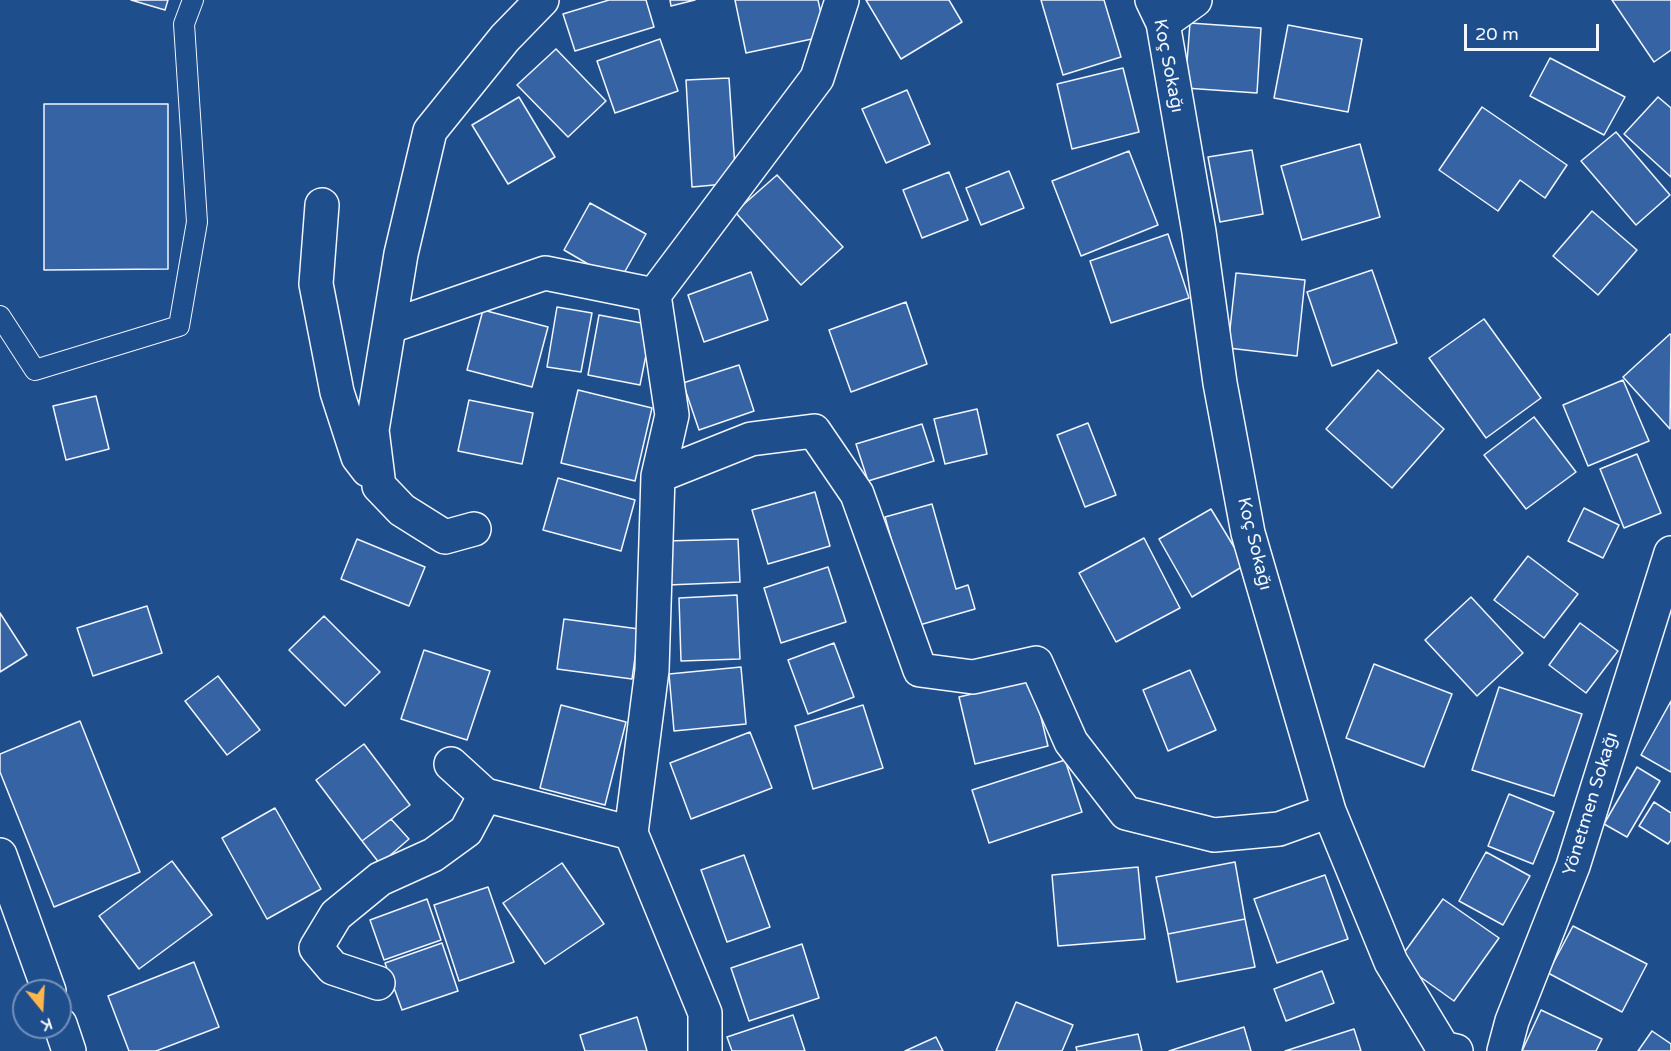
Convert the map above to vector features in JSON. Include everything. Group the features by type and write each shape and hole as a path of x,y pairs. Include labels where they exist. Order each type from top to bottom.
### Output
{"street":[{"path":"379,486 372,430 391,326 401,254 430,131 505,38 543,0"},
{"path":"705,1051 705,1012 631,833 652,670 658,476 672,415 654,295 817,78 842,0"},
{"path":"1157,11 1195,0"},
{"name":"Koç Sokağı","path":"1157,11 1198,232 1220,383 1248,533 1329,811 1391,962 1443,1048 1456,1051"},
{"path":"322,205 316,284 335,381 358,457 379,486 402,510 445,537 474,529"},
{"path":"391,326 545,273 654,295"},
{"path":"658,476 752,439 814,431 856,494 920,670 973,677 1036,663 1071,742 1126,813 1214,835 1279,829 1329,811"},
{"name":"Yönetmen Sokağı","path":"1504,1051 1512,1021 1573,866 1671,553"},
{"path":"451,764 484,795 631,833"},
{"path":"378,983 333,968 316,948 336,915 380,879 433,855 466,831 484,795"},
{"path":"0,855 45,979"}],"lane":[{"path":"0,315 35,370 179,326 197,222 184,24 193,0"}],"building":[{"path":"131,0 168,0 165,10"},
{"path":"609,0 646,0 654,27 575,51 563,14"},
{"path":"670,0 695,0 671,6"},
{"path":"735,0 818,0 826,36 746,53"},
{"path":"866,0 949,0 962,22 901,59"},
{"path":"1041,0 1104,0 1121,57 1063,75"},
{"path":"1612,0 1671,0 1671,50 1654,62"},
{"path":"1190,23 1261,28 1257,93 1185,88"},
{"path":"1288,25 1362,39 1348,112 1274,98"},
{"path":"660,39 678,91 615,113 597,61"},
{"path":"556,49 606,101 568,137 517,85"},
{"path":"1550,58 1625,97 1604,135 1530,96"},
{"path":"1123,68 1139,132 1072,149 1057,84"},
{"path":"729,78 736,183 692,187 686,80"},
{"path":"907,90 930,144 886,163 862,109"},
{"path":"519,97 555,157 508,184 472,125"},
{"path":"1658,97 1671,108 1671,177 1624,134"},
{"path":"44,104 168,104 168,269 44,270"},
{"path":"1482,107 1567,165 1545,198 1520,180 1498,211 1439,170"},
{"path":"1616,132 1670,195 1636,225 1581,161"},
{"path":"1360,144 1380,217 1302,240 1281,166"},
{"path":"1252,150 1263,214 1220,222 1208,157"},
{"path":"1129,151 1158,225 1081,256 1052,181"},
{"path":"1009,171 1024,208 981,225 966,188"},
{"path":"949,172 968,220 922,238 903,190"},
{"path":"777,175 843,247 801,285 735,212"},
{"path":"590,203 646,234 619,282 564,250"},
{"path":"1592,211 1637,250 1598,295 1553,256"},
{"path":"1168,234 1189,298 1111,323 1090,261"},
{"path":"1372,270 1397,343 1332,366 1307,292"},
{"path":"751,272 768,320 704,342 688,295"},
{"path":"1236,273 1305,280 1297,356 1228,348"},
{"path":"906,302 927,364 851,392 829,330"},
{"path":"557,307 592,313 581,372 547,367"},
{"path":"483,310 548,327 532,387 467,370"},
{"path":"599,315 652,325 640,385 588,375"},
{"path":"1484,319 1541,398 1486,438 1429,358"},
{"path":"1671,335 1670,429 1623,377"},
{"path":"739,365 754,411 699,430 683,383"},
{"path":"1378,370 1444,429 1392,488 1326,429"},
{"path":"1623,380 1649,441 1588,466 1563,405"},
{"path":"578,390 652,408 635,481 561,463"},
{"path":"96,396 109,449 66,460 53,406"},
{"path":"469,400 533,413 522,464 458,451"},
{"path":"977,409 987,454 945,464 934,419"},
{"path":"1534,417 1576,472 1526,509 1484,455"},
{"path":"1088,423 1116,495 1085,507 1057,435"},
{"path":"922,424 934,461 868,481 856,444"},
{"path":"1637,454 1661,513 1624,528 1600,469"},
{"path":"558,478 635,500 621,551 543,530"},
{"path":"815,492 830,546 768,564 752,510"},
{"path":"932,504 956,589 968,585 975,609 916,626 885,517"},
{"path":"1584,508 1619,525 1603,558 1568,541"},
{"path":"1211,509 1245,565 1192,597 1159,539"},
{"path":"1144,538 1180,608 1116,642 1079,573"},
{"path":"357,539 425,567 409,606 341,579"},
{"path":"738,539 740,582 668,585 666,541"},
{"path":"1528,556 1578,594 1544,638 1494,600"},
{"path":"828,567 846,622 781,643 764,588"},
{"path":"737,595 740,659 681,661 679,598"},
{"path":"1471,597 1523,653 1477,696 1425,640"},
{"path":"147,606 162,653 93,676 77,628"},
{"path":"0,613 27,655 0,672"},
{"path":"324,616 380,672 345,706 289,650"},
{"path":"564,619 639,629 632,679 557,669"},
{"path":"1580,623 1618,651 1586,693 1549,665"},
{"path":"834,643 854,697 808,714 788,660"},
{"path":"424,650 490,671 467,740 401,719"},
{"path":"1374,664 1452,694 1424,767 1346,738"},
{"path":"741,667 746,724 674,731 669,674"},
{"path":"1190,670 1216,730 1168,751 1143,690"},
{"path":"218,676 260,730 227,755 185,701"},
{"path":"1032,680 1048,746 975,764 959,697"},
{"path":"1499,687 1582,714 1554,796 1472,770"},
{"path":"1671,701 1671,772 1641,755"},
{"path":"561,705 626,722 605,805 540,788"},
{"path":"863,705 883,768 813,789 795,726"},
{"path":"80,721 140,872 54,907 0,772 0,754"},
{"path":"750,732 772,788 691,819 670,763"},
{"path":"364,744 410,805 362,841 316,780"},
{"path":"1065,760 1082,812 989,843 972,790"},
{"path":"1637,767 1660,781 1627,837 1604,824"},
{"path":"1509,794 1554,812 1533,864 1488,846"},
{"path":"1654,802 1671,813 1671,840 1668,844 1639,826"},
{"path":"275,808 321,889 267,919 222,838"},
{"path":"391,819 409,839 380,864 362,841"},
{"path":"1486,852 1530,876 1503,925 1459,901"},
{"path":"744,855 770,927 727,942 701,870"},
{"path":"172,861 212,915 139,969 99,916"},
{"path":"1235,862 1245,919 1168,934 1156,877"},
{"path":"562,863 604,924 545,964 503,903"},
{"path":"1138,867 1145,939 1058,946 1052,875"},
{"path":"1325,875 1348,939 1277,963 1254,899"},
{"path":"488,887 514,962 459,981 434,905"},
{"path":"427,899 441,940 384,960 370,920"},
{"path":"1443,899 1499,938 1454,1001 1398,961"},
{"path":"1245,919 1255,967 1177,982 1168,934"},
{"path":"1573,926 1647,964 1622,1012 1548,973"},
{"path":"442,943 458,991 402,1010 385,963"},
{"path":"802,944 819,998 749,1021 731,968"},
{"path":"194,962 219,1027 156,1051 129,1051 108,996"},
{"path":"1322,971 1334,1003 1286,1021 1274,989"},
{"path":"1016,1002 1073,1025 1062,1051 996,1051"},
{"path":"1541,1010 1602,1039 1596,1051 1522,1051"},
{"path":"793,1015 805,1051 732,1051 727,1037"},
{"path":"637,1017 647,1051 585,1051 580,1035"},
{"path":"1244,1027 1251,1051 1169,1051"},
{"path":"1354,1029 1361,1051 1285,1051"},
{"path":"1652,1031 1671,1044 1671,1051 1638,1051"},
{"path":"1138,1034 1142,1051 1077,1051 1076,1047"},
{"path":"936,1037 943,1051 905,1051"}]}
